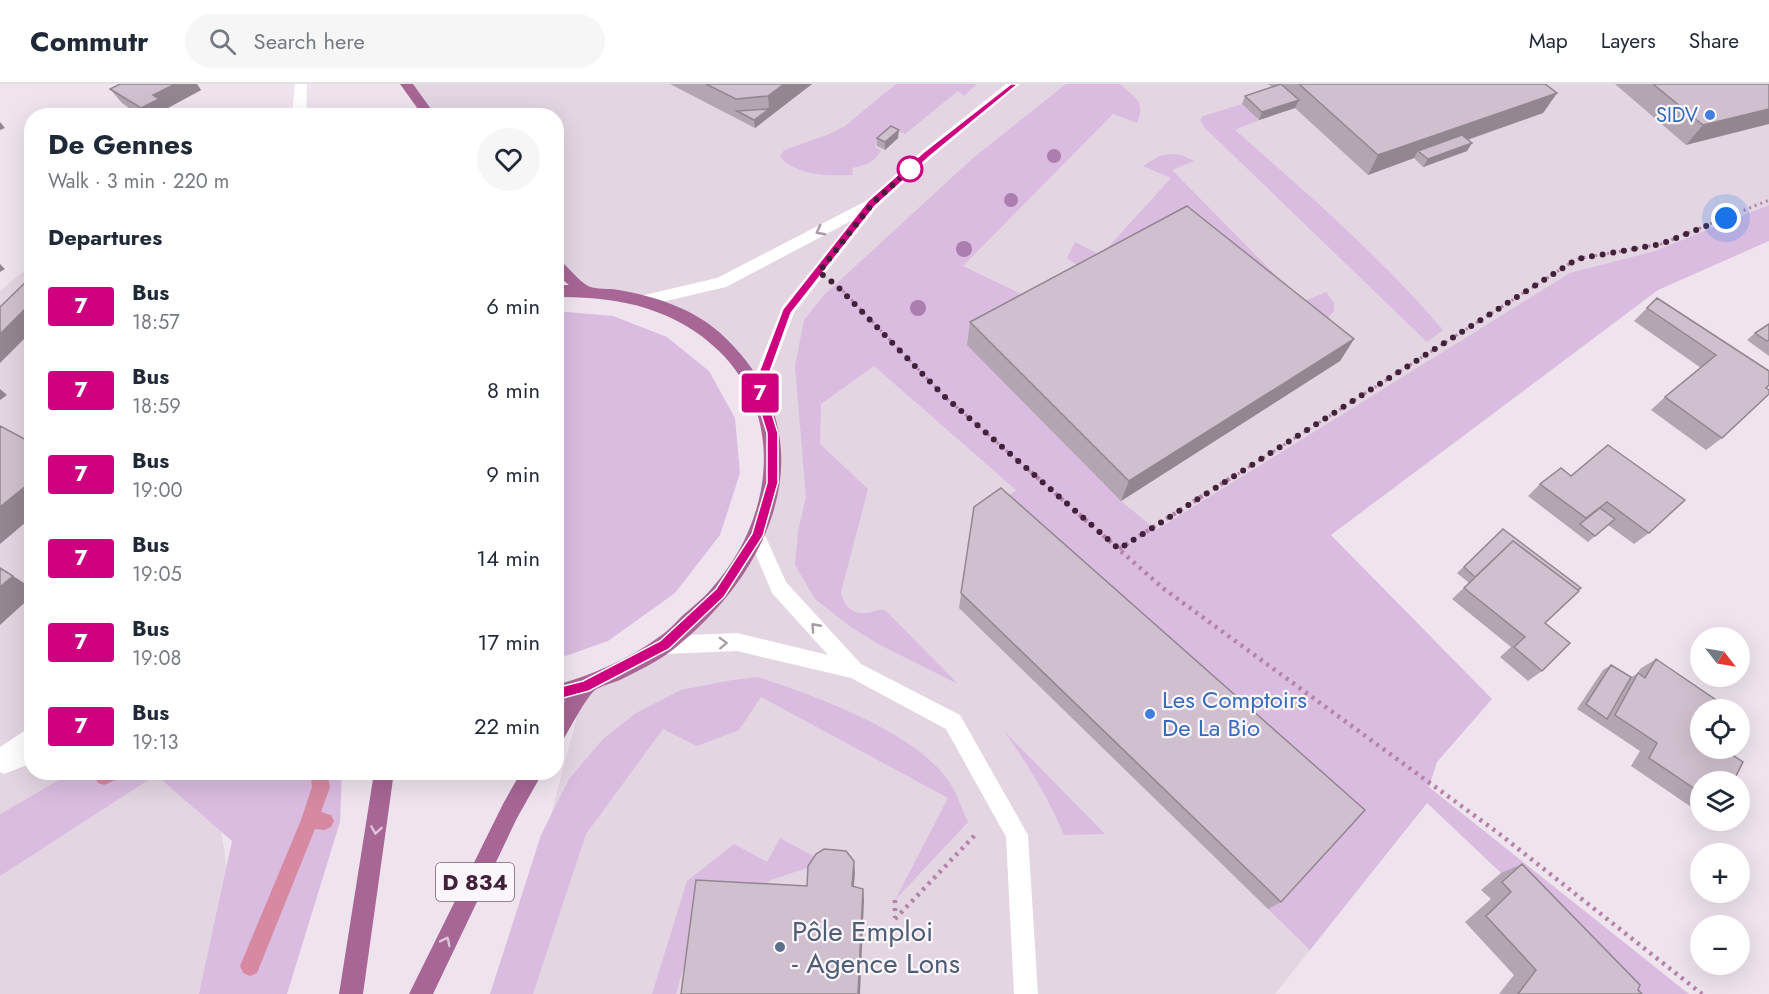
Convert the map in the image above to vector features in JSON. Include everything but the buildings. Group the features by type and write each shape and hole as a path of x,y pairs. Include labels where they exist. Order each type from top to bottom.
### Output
{"main road":[{"path":"408,88 412,108"},
{"path":"408,88 424,108"},
{"path":"564,273 582,290"},
{"path":"564,291 582,290 645,300 692,320 730,350 758,388 773,433 773,483 757,536 720,593 664,645 585,687 564,692"},
{"path":"564,721 585,687"},
{"path":"351,994 383,780"},
{"name":"D 834","path":"421,994 510,811 528,780"}],"street":[{"path":"300,108 302,84"},
{"path":"758,388 787,311 872,204 927,154 1014,84"},
{"path":"645,300 721,283 872,204"},
{"path":"757,536 779,587 854,670"},
{"path":"664,645 737,642 854,670 953,722 1017,835 1026,994"},
{"path":"0,759 24,742"},
{"path":"0,766 24,756"}],"path":[{"path":"1119,549 1577,259 1661,244 1769,200"},
{"path":"819,272 836,285 944,396 1164,589 1497,832 1702,994"},
{"path":"895,900 895,919 1002,807"}],"shaded area":[{"path":"406,84 1769,84 1769,224 1164,536 1427,803 1275,994 503,994 560,780 564,780 564,766 585,687 664,645 720,593 773,483 758,388 692,320 583,290 564,272 564,108 425,108"},
{"path":"896,84 977,84 964,96 958,91 905,134 894,130 875,147 881,151 872,161 852,168 853,175 813,174 795,168 780,157 784,150 845,126"},
{"path":"1066,84 1120,84 1138,100 1140,110 1137,123 1113,114 963,266 1025,296 1121,501 1156,530 1570,273 1655,251 1769,205 1769,241 1658,290 1331,535 1492,699 1437,762 1429,787 1689,994 1620,994 1501,873 1427,803 1310,950 1268,909 1349,820 998,504 1016,490 874,366 821,404 820,444 868,489 841,592 842,596 848,607 856,612 868,613 885,610 958,684 878,644 851,627 815,599 795,565 798,531 806,497 795,366 804,320 824,295 973,158"},
{"path":"1242,104 1259,120 1235,130 1369,251 1443,330 1427,342 1204,127 1200,120 1203,116"},
{"path":"1181,155 1194,161 1172,170 1302,302 1326,292 1334,303 1334,311 1326,320 1084,270 1067,258 1075,242 1101,255 1171,178 1143,166 1159,156"},
{"path":"24,271 24,780 214,780 245,994 0,994 0,291"},
{"path":"564,312 613,316 667,337 709,371 735,418 740,473 720,535 675,593 608,641 564,657"},
{"path":"758,677 832,704 908,743 928,759 949,781 968,822 895,900 948,798 761,697 739,730 697,746 663,729 586,834 533,994 490,994 541,835 569,779 603,739 636,713 681,690"},
{"path":"1004,731 1105,834 1064,835 1037,782"},
{"path":"59,780 148,780 0,876 0,814"},
{"path":"162,780 342,780 340,822 287,994 199,994 232,841"},
{"path":"780,838 815,857 807,868 771,880 749,897 705,891 676,994 652,994 687,881 734,844 767,862"}],"waterway":[{"path":"310,820 321,787 320,780"},
{"path":"250,966 310,820"},
{"path":"310,820 325,821"}],"bus line":[{"name":"7","path":"564,692 585,687 664,645 720,593 757,536 773,483 773,433 758,388 787,311 872,204 927,154 1014,84"}],"place":[{"name":"SIDV","path":"1710,115"},
{"name":"Les Comptoirs De La Bio","path":"1150,714"},
{"name":"Pôle Emploi - Agence Lons","path":"780,947"}],"route":[{"path":"910,169 913,166 872,204 819,272 836,285 944,396 1119,549 1577,259 1661,244 1726,218"}]}
